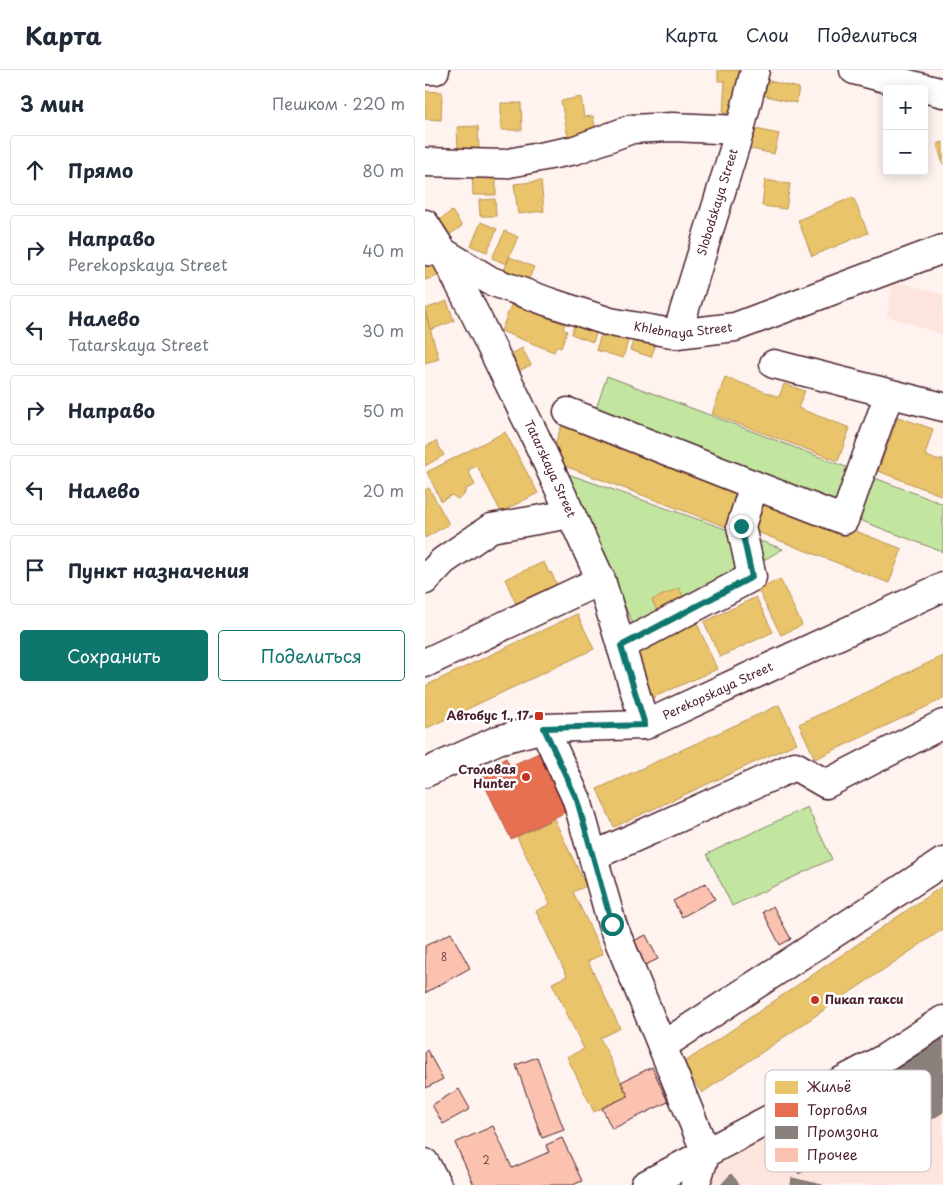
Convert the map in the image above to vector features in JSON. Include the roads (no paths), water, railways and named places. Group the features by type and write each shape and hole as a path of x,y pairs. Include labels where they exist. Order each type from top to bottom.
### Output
{"street":[{"path":"425,70 435,70"},
{"name":"Slobodskaya Street","path":"677,334 740,130 755,70"},
{"path":"854,70 943,93"},
{"path":"425,162 504,164 575,150 632,129 672,127 740,130"},
{"name":"Tatarskaya Street","path":"425,224 434,251 531,427 601,580 645,725"},
{"name":"Khlebnaya Street","path":"434,251 491,281 549,302 611,322 677,334 735,327 943,249"},
{"path":"774,364 943,407"},
{"path":"568,412 844,520 889,394"},
{"path":"621,646 752,577 741,526 754,485"},
{"path":"425,580 443,561 491,528 571,514"},
{"path":"425,662 601,580"},
{"name":"Perekopskaya Street","path":"425,773 498,740 544,728 645,725 943,587"},
{"path":"593,856 795,766 827,784 943,724"},
{"path":"544,728 577,800 612,924 707,1153 695,1185"},
{"path":"662,1046 943,862"},
{"path":"863,1070 885,1058 943,1020"},
{"path":"645,1185 765,1122"},
{"path":"425,1163 437,1185"}],"place":[{"name":"Автобус 1., 17","path":"539,716"},
{"name":"Столовая Hunter","path":"526,777"},
{"name":"Пикап такси","path":"815,1000"}]}
